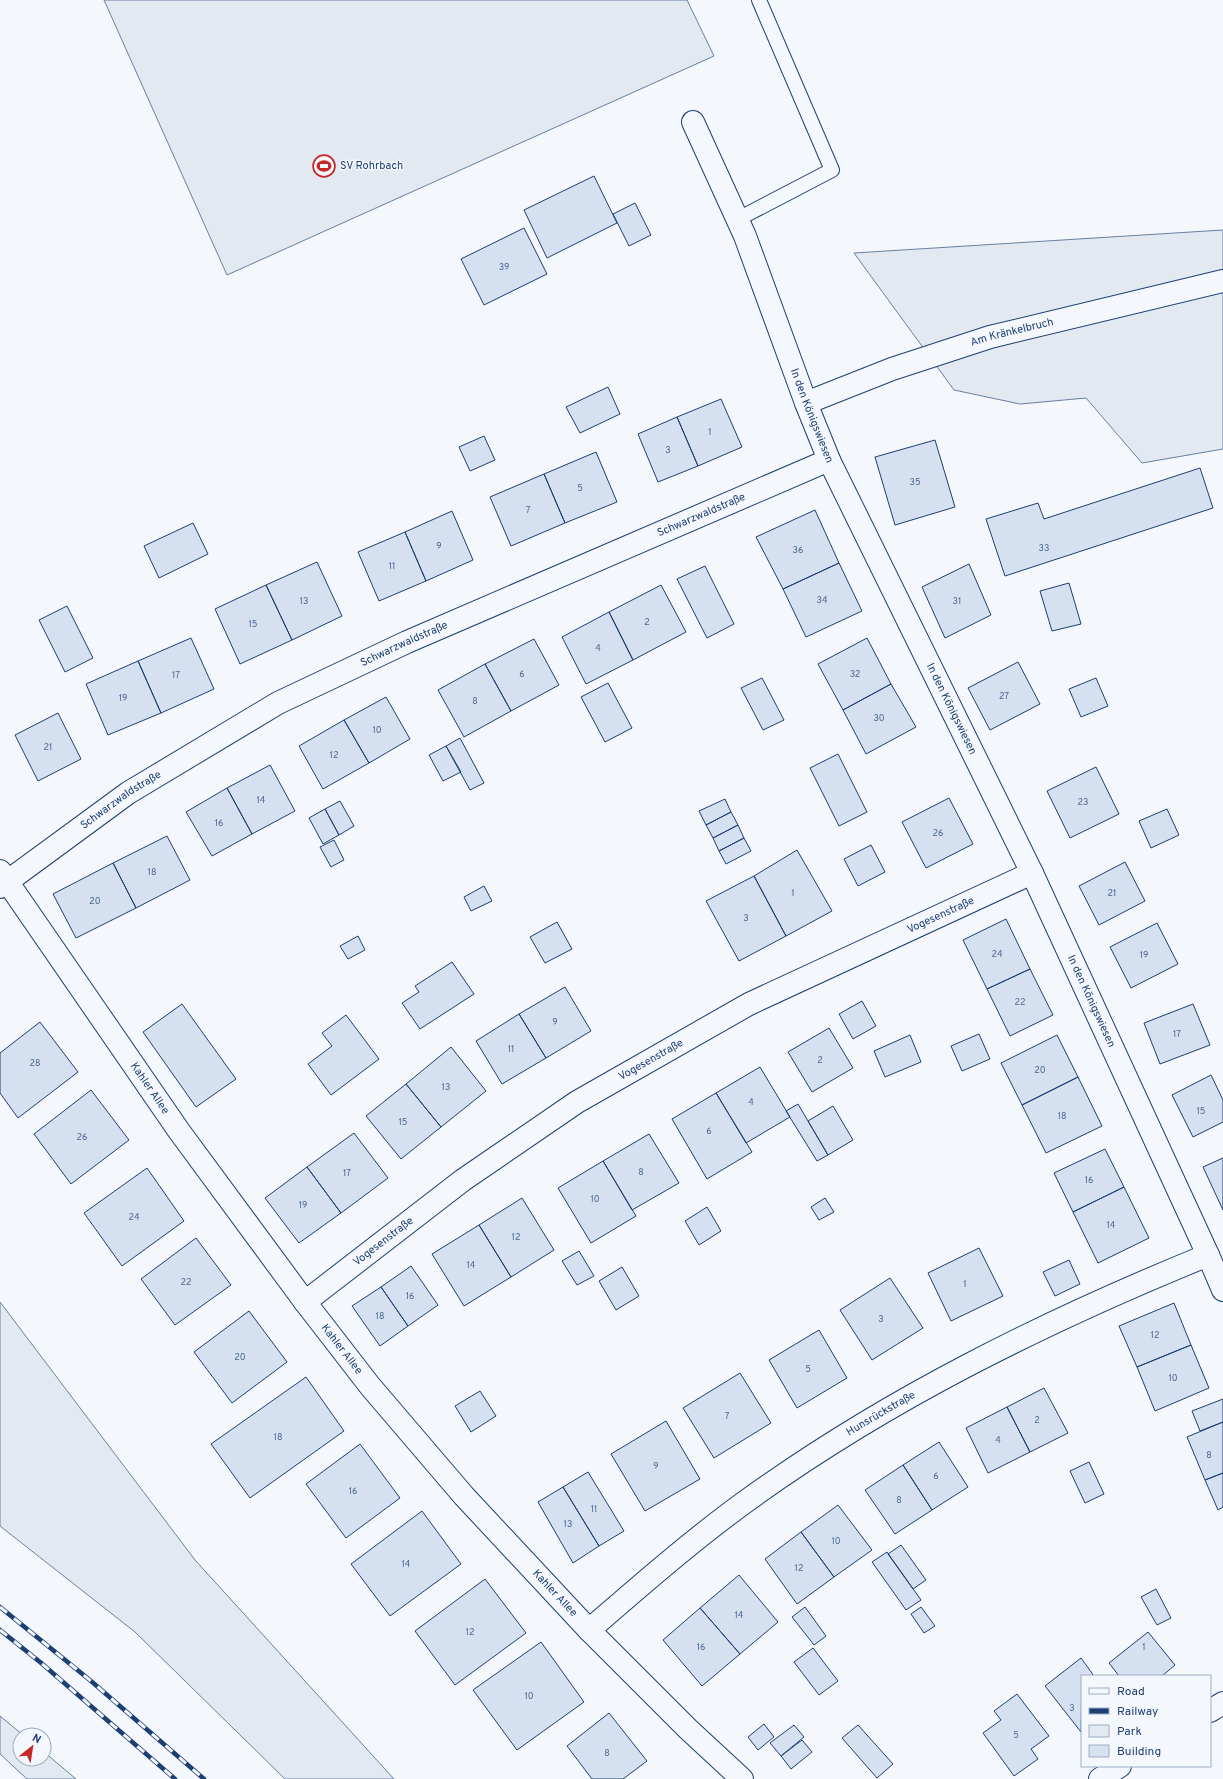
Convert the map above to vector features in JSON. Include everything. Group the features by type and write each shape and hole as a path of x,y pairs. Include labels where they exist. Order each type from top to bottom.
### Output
{"street":[{"name":"In den Königswiesen","path":"693,122 738,219 806,404 829,460 1032,873 1223,1290"},
{"name":"Am Kränkelbruch","path":"806,404 892,369 990,337 1223,281"},
{"name":"Schwarzwaldstraße","path":"2,880 128,793 278,704 406,642 829,460"},
{"name":"Vogesenstraße","path":"305,1302 463,1180 577,1102 749,1004 1032,873"},
{"name":"Kahler Allee","path":"2,880 179,1131 305,1302 370,1386 464,1496 589,1630 688,1729 742,1779"},
{"name":"Hunsrückstraße","path":"589,1630 679,1552 745,1502 891,1406 966,1365 1078,1311 1128,1288 1208,1255"},
{"path":"1211,1710 1223,1703"},
{"path":"1100,1779 1118,1767"}],"lane":[{"path":"738,219 832,170 759,0"}],"green space":[{"name":"SV Rohrbach","path":"104,0 687,0 714,56 227,275"},
{"path":"1223,230 1223,449 1142,463 1086,398 1020,404 954,390 854,253"},
{"path":"0,1302 195,1560 394,1779 285,1779 135,1632 0,1526"},
{"path":"0,1716 13,1727 12,1727 12,1765 0,1754"},
{"path":"52,1759 76,1779 27,1779 14,1767 52,1767"}],"building":[{"path":"594,176 617,223 547,258 524,210"},
{"path":"635,203 651,235 629,246 613,214"},
{"path":"524,228 547,274 484,305 461,259"},
{"path":"608,387 620,414 580,433 566,407"},
{"path":"721,399 742,447 698,466 677,417"},
{"path":"677,417 698,466 658,482 638,434"},
{"path":"484,436 495,460 470,471 459,447"},
{"path":"935,440 955,507 895,525 875,457"},
{"path":"596,452 617,502 565,523 544,474"},
{"path":"1200,468 1213,508 1005,576 986,519 1038,503 1044,519"},
{"path":"544,474 565,523 511,546 490,497"},
{"path":"815,510 839,563 783,589 756,537"},
{"path":"452,511 473,560 426,581 405,532"},
{"path":"193,523 208,554 159,578 144,546"},
{"path":"405,532 426,581 379,601 358,552"},
{"path":"317,562 342,616 292,640 266,585"},
{"path":"839,563 862,611 806,637 783,589"},
{"path":"969,564 991,615 945,638 922,587"},
{"path":"705,566 734,624 707,638 677,579"},
{"path":"1069,583 1081,624 1052,631 1040,591"},
{"path":"266,585 292,640 240,664 215,609"},
{"path":"661,585 686,632 633,660 609,612"},
{"path":"67,606 93,658 65,672 39,620"},
{"path":"609,612 633,660 586,684 562,637"},
{"path":"191,638 214,689 161,713 138,661"},
{"path":"867,638 891,684 843,710 818,664"},
{"path":"534,639 559,685 511,711 485,664"},
{"path":"138,661 161,713 108,735 86,684"},
{"path":"1018,662 1040,704 990,730 968,688"},
{"path":"485,664 511,711 464,737 438,690"},
{"path":"762,678 784,720 763,730 741,688"},
{"path":"1096,678 1108,706 1081,717 1069,689"},
{"path":"608,683 632,728 605,742 581,697"},
{"path":"891,684 916,727 866,754 843,710"},
{"path":"386,697 410,739 369,763 344,720"},
{"path":"58,713 81,759 38,781 15,735"},
{"path":"344,720 369,763 323,789 299,746"},
{"path":"460,738 484,783 470,790 446,746"},
{"path":"446,746 461,772 443,781 429,755"},
{"path":"838,754 867,812 839,826 810,768"},
{"path":"270,765 295,811 252,834 227,788"},
{"path":"1096,767 1119,814 1070,838 1047,791"},
{"path":"227,788 252,834 212,856 186,812"},
{"path":"949,798 973,844 926,868 902,822"},
{"path":"725,799 731,812 706,825 699,811"},
{"path":"340,801 354,826 339,835 325,809"},
{"path":"325,809 339,835 323,844 309,818"},
{"path":"1167,809 1179,835 1151,848 1139,821"},
{"path":"731,812 738,825 713,838 706,825"},
{"path":"738,825 744,838 719,851 713,838"},
{"path":"167,836 190,880 136,908 113,863"},
{"path":"744,838 751,851 726,864 719,851"},
{"path":"334,840 344,860 331,867 320,847"},
{"path":"871,845 885,872 858,886 844,859"},
{"path":"797,850 832,911 786,936 754,876"},
{"path":"1125,862 1145,901 1099,925 1079,886"},
{"path":"113,863 136,908 76,938 53,894"},
{"path":"754,876 786,936 739,961 706,901"},
{"path":"484,886 492,901 471,911 464,897"},
{"path":"1006,919 1030,969 987,989 963,940"},
{"path":"557,922 572,949 545,963 530,937"},
{"path":"1157,923 1178,964 1131,988 1110,947"},
{"path":"358,936 365,950 348,959 340,946"},
{"path":"452,962 474,994 420,1029 402,1003 419,992 415,986"},
{"path":"1030,969 1053,1015 1010,1036 987,989"},
{"path":"565,987 591,1031 546,1058 519,1014"},
{"path":"862,1001 876,1026 853,1039 839,1014"},
{"path":"182,1004 236,1079 196,1107 143,1032"},
{"path":"1193,1004 1210,1045 1160,1064 1144,1023"},
{"path":"519,1014 546,1058 502,1084 476,1041"},
{"path":"346,1015 379,1059 331,1095 308,1064 332,1046 322,1033"},
{"path":"40,1022 78,1072 18,1118 0,1093 0,1053"},
{"path":"829,1028 853,1068 812,1092 788,1052"},
{"path":"979,1034 990,1059 962,1071 951,1046"},
{"path":"910,1035 921,1062 885,1077 874,1051"},
{"path":"1057,1035 1078,1077 1022,1105 1001,1063"},
{"path":"451,1047 486,1091 441,1127 406,1084"},
{"path":"760,1067 790,1117 746,1143 716,1093"},
{"path":"1211,1075 1223,1100 1223,1122 1193,1137 1172,1095"},
{"path":"1078,1077 1102,1126 1046,1153 1022,1105"},
{"path":"406,1084 441,1127 401,1159 366,1116"},
{"path":"91,1090 129,1140 71,1184 34,1134"},
{"path":"716,1093 752,1152 707,1179 672,1119"},
{"path":"798,1104 828,1155 817,1161 786,1111"},
{"path":"833,1106 853,1140 828,1155 808,1121"},
{"path":"354,1133 388,1178 341,1213 307,1167"},
{"path":"649,1134 679,1183 632,1210 603,1161"},
{"path":"1105,1149 1124,1187 1073,1212 1054,1173"},
{"path":"1223,1158 1223,1210 1203,1167"},
{"path":"603,1161 636,1216 591,1243 558,1188"},
{"path":"307,1167 341,1213 299,1243 265,1198"},
{"path":"147,1168 184,1221 122,1266 84,1213"},
{"path":"1124,1187 1149,1238 1098,1263 1073,1212"},
{"path":"522,1198 554,1250 511,1277 479,1225"},
{"path":"825,1198 834,1212 819,1220 811,1207"},
{"path":"707,1207 721,1231 699,1245 685,1221"},
{"path":"479,1225 511,1277 464,1306 432,1254"},
{"path":"196,1238 231,1285 175,1325 141,1279"},
{"path":"979,1248 1003,1296 951,1321 928,1273"},
{"path":"579,1251 594,1276 577,1285 562,1261"},
{"path":"1069,1260 1080,1284 1055,1296 1043,1272"},
{"path":"411,1266 438,1305 408,1326 381,1287"},
{"path":"622,1267 639,1296 616,1310 599,1281"},
{"path":"890,1278 923,1328 872,1360 840,1310"},
{"path":"381,1287 408,1326 380,1346 352,1306"},
{"path":"1174,1303 1191,1345 1137,1367 1119,1326"},
{"path":"249,1311 287,1362 232,1403 194,1352"},
{"path":"819,1330 847,1378 797,1408 769,1360"},
{"path":"1191,1345 1209,1388 1155,1411 1137,1367"},
{"path":"740,1373 771,1423 714,1458 683,1408"},
{"path":"306,1377 344,1431 250,1498 211,1444"},
{"path":"1044,1388 1068,1433 1030,1452 1007,1407"},
{"path":"480,1391 496,1416 471,1432 455,1406"},
{"path":"1223,1399 1223,1422 1200,1431 1192,1411"},
{"path":"1007,1407 1030,1452 988,1473 966,1428"},
{"path":"666,1421 700,1479 645,1511 611,1454"},
{"path":"1223,1422 1223,1473 1205,1480 1187,1437"},
{"path":"939,1442 968,1487 932,1510 903,1465"},
{"path":"360,1444 400,1498 346,1538 306,1484"},
{"path":"1089,1462 1104,1494 1085,1503 1070,1471"},
{"path":"903,1465 932,1510 895,1534 865,1490"},
{"path":"588,1472 624,1531 599,1546 563,1487"},
{"path":"1223,1473 1223,1507 1218,1510 1205,1480"},
{"path":"563,1487 599,1546 573,1563 538,1502"},
{"path":"838,1505 872,1550 834,1577 801,1532"},
{"path":"422,1511 461,1564 390,1616 351,1564"},
{"path":"801,1532 834,1577 797,1604 765,1559"},
{"path":"901,1545 926,1580 913,1589 888,1554"},
{"path":"887,1552 921,1600 906,1610 872,1562"},
{"path":"739,1575 778,1622 740,1654 700,1608"},
{"path":"485,1579 526,1633 455,1685 415,1631"},
{"path":"1156,1589 1171,1618 1157,1625 1141,1597"},
{"path":"805,1607 826,1636 814,1645 792,1617"},
{"path":"921,1607 935,1626 924,1633 911,1614"},
{"path":"700,1608 740,1654 702,1686 663,1640"},
{"path":"1148,1632 1175,1665 1163,1675 1118,1675 1109,1663"},
{"path":"541,1642 584,1702 517,1750 473,1690"},
{"path":"813,1648 838,1681 819,1695 794,1662"},
{"path":"1081,1658 1093,1675 1081,1675 1081,1732 1045,1686"},
{"path":"1017,1694 1049,1736 1031,1749 1038,1759 1014,1776 983,1733 1001,1720 994,1711"},
{"path":"609,1713 647,1761 623,1779 592,1779 567,1746"},
{"path":"764,1724 774,1737 758,1750 748,1737"},
{"path":"794,1725 804,1737 781,1756 770,1743"},
{"path":"858,1725 893,1764 877,1778 842,1738"},
{"path":"802,1740 812,1752 791,1769 781,1756"}],"railway":[{"path":"0,1607 91,1681 204,1779"},
{"path":"0,1630 40,1662 175,1779"}],"place":[{"name":"SV Rohrbach","path":"324,166"}]}
